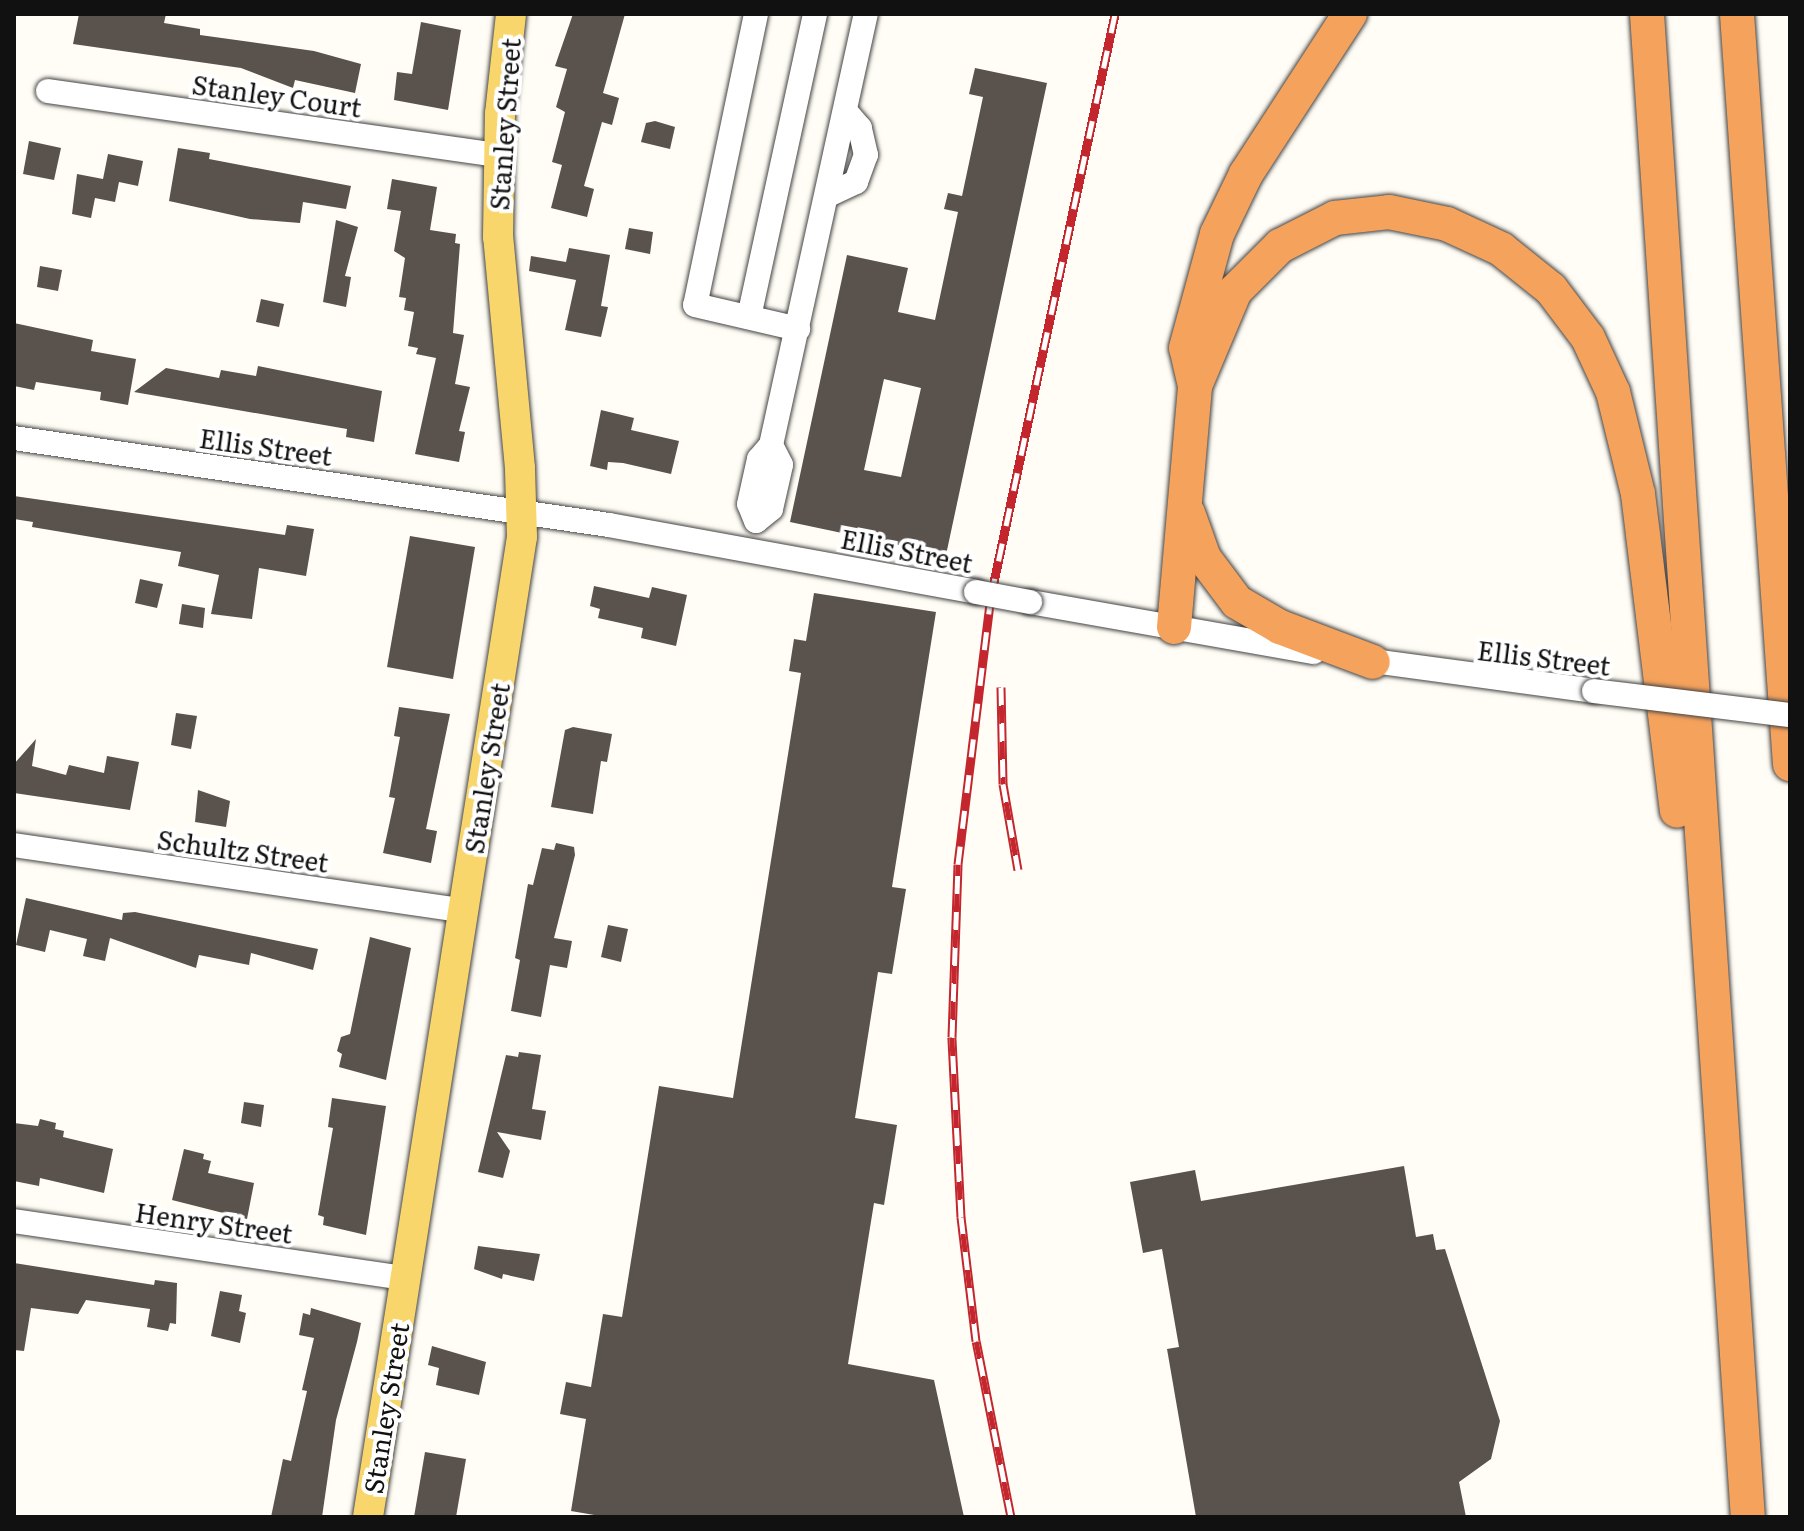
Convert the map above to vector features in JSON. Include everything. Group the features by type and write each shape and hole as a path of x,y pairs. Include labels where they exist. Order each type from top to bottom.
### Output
{"highway":[{"path":"1195,386 1186,348 1217,234 1257,155 1350,14"},
{"path":"1647,14 1704,907 1748,1517"},
{"path":"1737,14 1790,764"},
{"path":"1174,627 1195,386 1224,312 1244,279 1296,235 1345,215 1389,212 1447,224 1501,249 1551,289 1595,351 1628,442 1678,826 1704,907"},
{"path":"1185,501 1204,558 1237,602 1280,627 1373,662"},
{"path":"1783,653 1790,613"}],"main road":[{"name":"Stanley Street","path":"368,1517 464,911 523,512 500,281 498,155 511,14"}],"street":[{"path":"756,14 695,305 798,329"},
{"path":"749,317 815,14"},
{"path":"750,550 756,521 749,504 759,459 771,445 866,14"},
{"name":"Stanley Court","path":"48,91 498,155"},
{"name":"Ellis Street","path":"14,438 523,512 1373,662 1790,715"},
{"name":"Schultz Street","path":"14,845 464,911"},
{"name":"Henry Street","path":"14,1221 405,1278"}],"building":[{"path":"79,14 166,14 164,23 200,29 200,35 314,51 361,64 355,93 295,80 293,88 241,68 73,44"},
{"path":"573,14 625,14 603,93 619,98 612,125 602,122 584,186 594,189 587,217 551,208 562,165 552,162 565,112 556,107 567,69 555,66"},
{"path":"421,22 461,30 448,110 394,100 397,72 412,74"},
{"path":"975,68 1047,83 946,555 790,522 847,255 908,268 898,312 935,320 958,212 944,209 948,193 962,196 983,97 969,94","holes":["884,379 921,388 901,477 864,470"]},
{"path":"655,121 675,127 670,149 641,142 646,123"},
{"path":"29,141 61,148 54,180 23,174"},
{"path":"178,148 210,153 209,159 351,186 346,209 303,202 300,223 250,219 169,201"},
{"path":"108,154 143,161 138,186 119,182 115,202 95,198 91,218 72,214 77,174 103,179"},
{"path":"392,179 437,187 430,230 456,234 455,243 460,244 453,333 464,335 455,384 470,387 459,431 465,432 459,462 415,454 436,358 416,354 418,348 408,346 414,312 404,310 406,298 399,297 405,258 394,251 401,211 387,209"},
{"path":"336,220 358,227 345,276 351,277 346,307 323,302"},
{"path":"629,228 653,232 650,254 625,249"},
{"path":"569,248 610,255 601,306 608,307 601,337 565,330 576,280 529,271 531,256 566,262"},
{"path":"40,266 62,270 58,291 37,287"},
{"path":"261,299 284,304 279,327 256,322"},
{"path":"14,323 93,340 91,351 136,359 128,405 100,400 101,392 36,382 34,390 14,386"},
{"path":"258,366 382,391 374,442 346,437 347,429 134,392 166,368 219,378 221,370 256,376"},
{"path":"601,410 634,418 631,430 679,441 671,474 623,463 608,462 607,470 590,466"},
{"path":"14,496 285,535 287,525 314,529 306,576 259,568 252,619 211,614 219,575 178,566 181,552 32,527 33,522 14,519"},
{"path":"410,536 475,547 453,679 387,667"},
{"path":"140,579 163,584 157,608 135,603"},
{"path":"594,586 649,598 652,587 687,595 676,646 641,638 643,628 598,618 600,609 590,606"},
{"path":"814,593 936,612 892,887 906,889 892,974 878,972 855,1118 897,1125 884,1205 874,1203 848,1364 934,1380 964,1517 606,1517 571,1511 586,1419 560,1414 566,1382 591,1387 603,1314 622,1317 659,1086 733,1098 801,673 789,671 794,639 806,641"},
{"path":"182,604 205,608 203,628 179,624"},
{"path":"399,707 450,714 426,829 437,831 431,863 383,853 395,798 389,797 400,737 394,736"},
{"path":"176,713 197,716 191,749 171,745"},
{"path":"573,727 612,734 607,762 601,761 593,814 551,807 565,730"},
{"path":"36,739 32,766 66,775 69,765 104,773 107,756 139,762 130,810 14,793 14,764"},
{"path":"198,790 230,801 226,827 195,822"},
{"path":"556,843 574,847 575,855 554,938 572,941 567,968 550,965 541,1017 511,1011 520,960 515,958 528,884 533,885 542,848 554,850"},
{"path":"26,898 122,920 123,913 135,912 318,949 313,970 251,953 249,965 199,955 196,968 110,938 105,961 83,956 87,939 50,930 45,952 16,945"},
{"path":"608,925 628,929 621,962 601,957"},
{"path":"370,937 411,948 386,1080 339,1067 342,1054 337,1051 341,1037 350,1034"},
{"path":"519,1052 541,1055 532,1109 546,1111 541,1140 497,1132 510,1151 503,1178 478,1172 506,1055 518,1057"},
{"path":"332,1098 386,1106 366,1235 323,1225 324,1217 318,1215 333,1128 328,1127"},
{"path":"244,1102 264,1105 261,1127 241,1123"},
{"path":"40,1119 56,1123 55,1129 64,1131 63,1137 113,1149 104,1193 40,1178 39,1186 14,1181 14,1123 38,1126"},
{"path":"184,1149 204,1154 203,1159 211,1161 208,1173 254,1183 247,1219 172,1200"},
{"path":"1404,1166 1416,1237 1433,1234 1436,1250 1445,1249 1500,1421 1491,1459 1459,1482 1466,1517 1196,1517 1167,1349 1179,1347 1162,1249 1143,1253 1130,1182 1195,1170 1201,1201"},
{"path":"478,1246 540,1254 534,1281 503,1274 502,1279 474,1269"},
{"path":"14,1263 154,1285 155,1280 177,1283 176,1324 170,1323 168,1331 147,1327 150,1309 86,1300 78,1314 31,1308 24,1351 14,1350"},
{"path":"220,1291 242,1295 239,1311 246,1313 240,1343 211,1336"},
{"path":"311,1308 361,1323 336,1420 322,1517 271,1517 283,1459 291,1461 307,1391 302,1390 314,1338 299,1335 303,1313 310,1315"},
{"path":"432,1346 486,1362 479,1395 436,1385 439,1368 428,1365"},
{"path":"425,1452 466,1459 456,1517 414,1517"}],"railway":[{"path":"1011,1517 976,1341 961,1217 952,1037 958,864 991,596 1115,14"},
{"path":"1001,687 1003,784 1018,870"}]}
